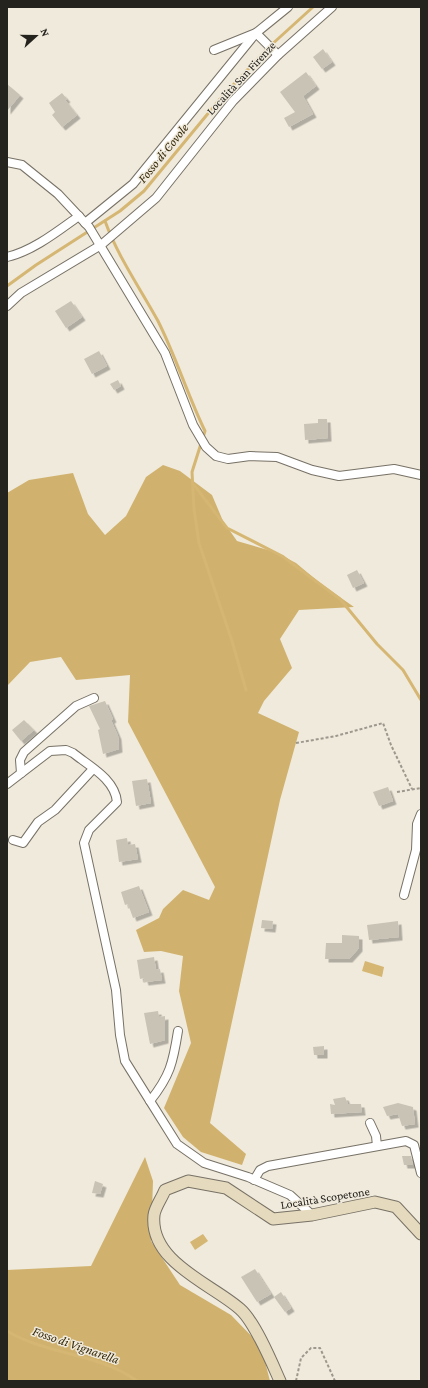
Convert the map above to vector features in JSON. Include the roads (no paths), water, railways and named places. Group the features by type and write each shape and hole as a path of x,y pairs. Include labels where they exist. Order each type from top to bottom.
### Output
{"main road":[{"name":"Località Scopetone","path":"280,1381 263,1343 242,1310 174,1262 155,1236 154,1214 165,1190 188,1181 226,1188 273,1219 312,1216 375,1202 396,1207 421,1234"}],"street":[{"path":"87,225 133,184 256,33 288,7"},
{"name":"Località San Firenze","path":"7,306 21,294 124,226 156,198 233,101 276,52 332,7"},
{"path":"256,33 276,52"},
{"path":"214,50 256,33"},
{"path":"7,162 22,165 58,194 101,242 165,353 193,425 206,447 216,456 228,459 250,456 277,457 312,470 339,476 394,469 421,475"},
{"path":"7,257 17,255 61,229 79,216"},
{"path":"21,773 20,760 24,752 76,706 94,698"},
{"path":"7,784 50,751 66,750 73,753 108,781 116,795 117,802 89,830 84,844 116,990 120,1035 126,1061 177,1144 204,1163 254,1180 290,1195 312,1216"},
{"path":"13,840 23,843 38,822 55,810 93,769"},
{"path":"404,895 416,850 417,824 421,814"},
{"path":"150,1102 164,1083 174,1058 178,1031"},
{"path":"370,1123 376,1136 377,1146"},
{"path":"254,1180 260,1170 268,1166 406,1141 414,1145 421,1173"}],"waterway":[{"name":"Fosso di Covole","path":"7,286 36,265 120,211 144,191 220,99 269,47 313,7"},
{"path":"105,221 116,247 158,321 205,431 192,472 194,509 199,543 232,641 246,690"},
{"path":"194,485 227,528 282,556 340,599 377,644 403,670 421,700"},
{"name":"Fosso di Vignarella","path":"7,1331 39,1345 106,1365 137,1381"}]}
